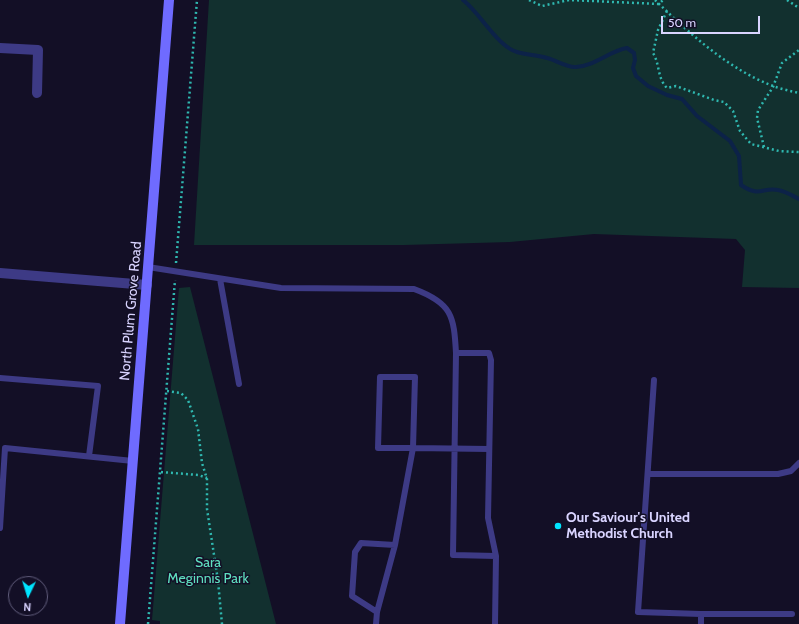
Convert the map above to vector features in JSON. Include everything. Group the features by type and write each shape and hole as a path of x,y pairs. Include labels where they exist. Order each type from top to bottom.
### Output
{"street":[{"name":"North Plum Grove Road","path":"120,624 169,0"},
{"path":"0,48 38,50 37,93"},
{"path":"0,273 147,285"}],"lane":[{"path":"148,268 281,288 414,289 434,296 448,310 454,324 456,354 453,555 496,556"},
{"path":"220,279 239,384"},
{"path":"456,354 489,353 491,360 488,518 496,556 495,624"},
{"path":"376,624 377,612 395,545 413,448 416,377 380,377 378,448 413,448 455,449 490,449"},
{"path":"0,378 98,386 89,456"},
{"path":"654,380 638,612 792,614"},
{"path":"0,528 5,448 133,461"},
{"path":"648,474 778,474 791,471 799,463"},
{"path":"377,612 352,596 355,552 361,543 395,545"},
{"path":"701,614 701,624"}],"path":[{"path":"148,624 197,0"},
{"path":"529,0 542,6 569,0 659,4"},
{"path":"655,0 720,56 752,77 773,86 799,94"},
{"path":"659,4 662,0"},
{"path":"787,0 799,8"},
{"path":"667,11 658,30 653,53 658,60 662,83 667,88 676,86 724,102 733,111 740,131 751,144 779,151 799,152"},
{"path":"764,147 757,118 758,110 773,86 782,63 799,50"},
{"path":"167,391 181,393 188,400 198,430 202,463 207,479 208,509 218,580 222,624"},
{"path":"160,472 198,475 207,479"}],"green space":[{"path":"209,0 799,0 799,288 742,287 745,250 736,239 594,234 510,242 404,245 194,245"},
{"name":"Sara Meginnis Park","path":"190,287 276,624 160,624 160,621 152,620 179,288"}],"waterway":[{"path":"463,0 503,44 517,52 544,57 576,67 589,64 614,52 627,48 634,53 635,60 633,68 636,76 648,86 667,95 682,99 697,116 730,141 739,156 741,185 747,189 757,192 773,189 799,199"}],"place":[{"name":"Our Saviour's United Methodist Church","path":"558,526"}]}
